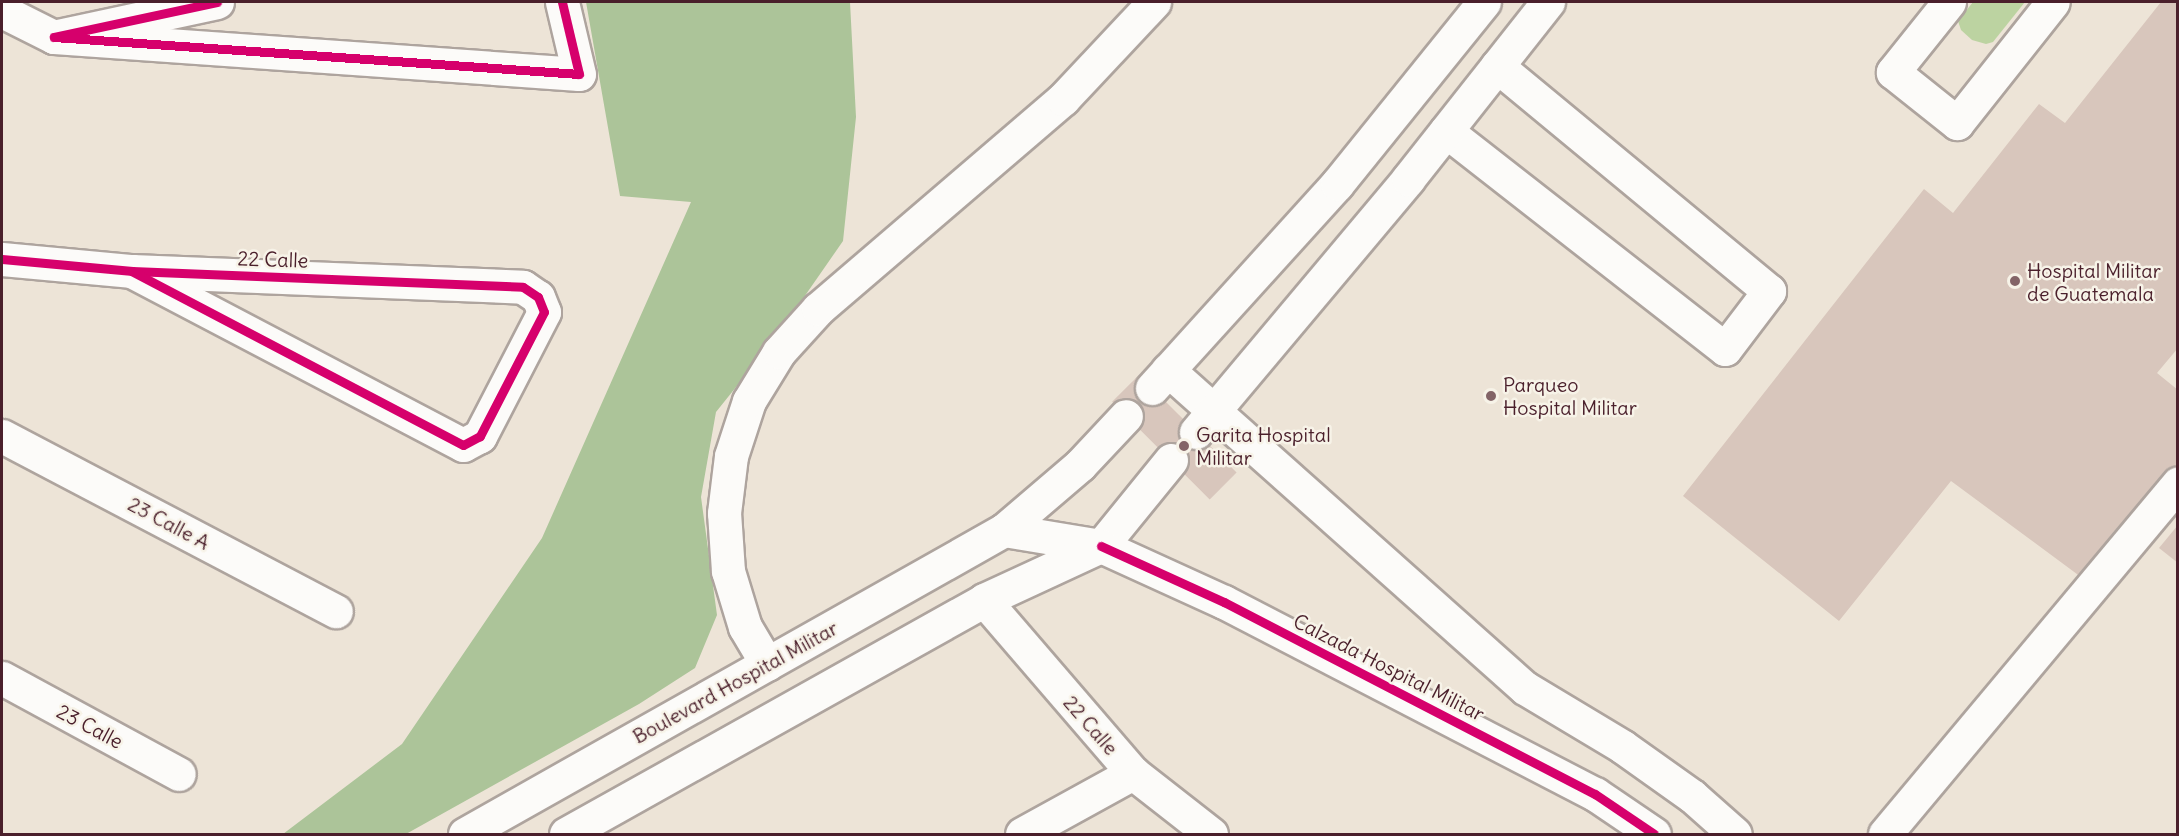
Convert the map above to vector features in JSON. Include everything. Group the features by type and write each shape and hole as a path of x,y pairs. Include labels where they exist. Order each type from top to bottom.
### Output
{"street":[{"path":"54,37 217,2"},
{"path":"2,11 54,37 579,74 562,2"},
{"path":"767,664 745,627 728,571 725,525 731,456 749,401 779,352 818,309 1063,99 1154,2"},
{"path":"1484,2 1338,184 1160,379 1206,422 1526,688 1623,747 1692,796 1735,834"},
{"path":"1206,422 1297,307 1446,131 1548,2"},
{"path":"1949,2 1893,72 1957,123 2053,2"},
{"path":"1446,131 1725,350 1769,291 1497,66"},
{"name":"22 Calle","path":"2,258 132,271 523,287 538,297 544,312 480,436 463,445 132,271"},
{"name":"Boulevard Hospital Militar","path":"465,834 1004,530 1080,465 1126,416"},
{"name":"23 Calle A","path":"2,436 336,611"},
{"path":"566,834 984,600 1101,546 1171,460"},
{"path":"1885,834 2178,483"},
{"name":"Calzada Hospital Militar","path":"1004,530 1101,546 1224,602 1584,788 1654,834"},
{"name":"22 Calle","path":"984,600 1133,773 1211,834"},
{"name":"23 Calle","path":"2,678 179,774"},
{"path":"1022,834 1133,773"}],"green space":[{"path":"586,2 850,2 856,117 843,241 777,336 716,412 701,497 717,615 695,668 639,704 406,834 283,834 402,744 542,538 691,202 620,196"},
{"path":"1973,2 2025,2 1993,42 1986,44 1972,40 1961,30 1958,21"}],"building":[{"name":"Hospital Militar de Guatemala","path":"2161,2 2178,2 2178,348 2157,373 2178,390 2178,462 2085,580 1951,481 1839,621 1683,496 1924,189 1953,213 2039,104 2065,123"},
{"name":"Garita Hospital Militar","path":"1139,375 1237,473 1210,499 1112,402"},
{"path":"2178,525 2178,563 2159,548"}],"cycle path":[{"path":"217,2 54,37 579,74 562,2"},
{"path":"2,259 132,271 523,287 538,297 544,312 480,436 463,445 132,271"},
{"path":"1101,546 1224,602 1595,794 1654,834"}],"place":[{"name":"Hospital Militar de Guatemala","path":"2015,281"},
{"name":"Parqueo Hospital Militar","path":"1491,396"},
{"name":"Garita Hospital Militar","path":"1184,446"}]}
